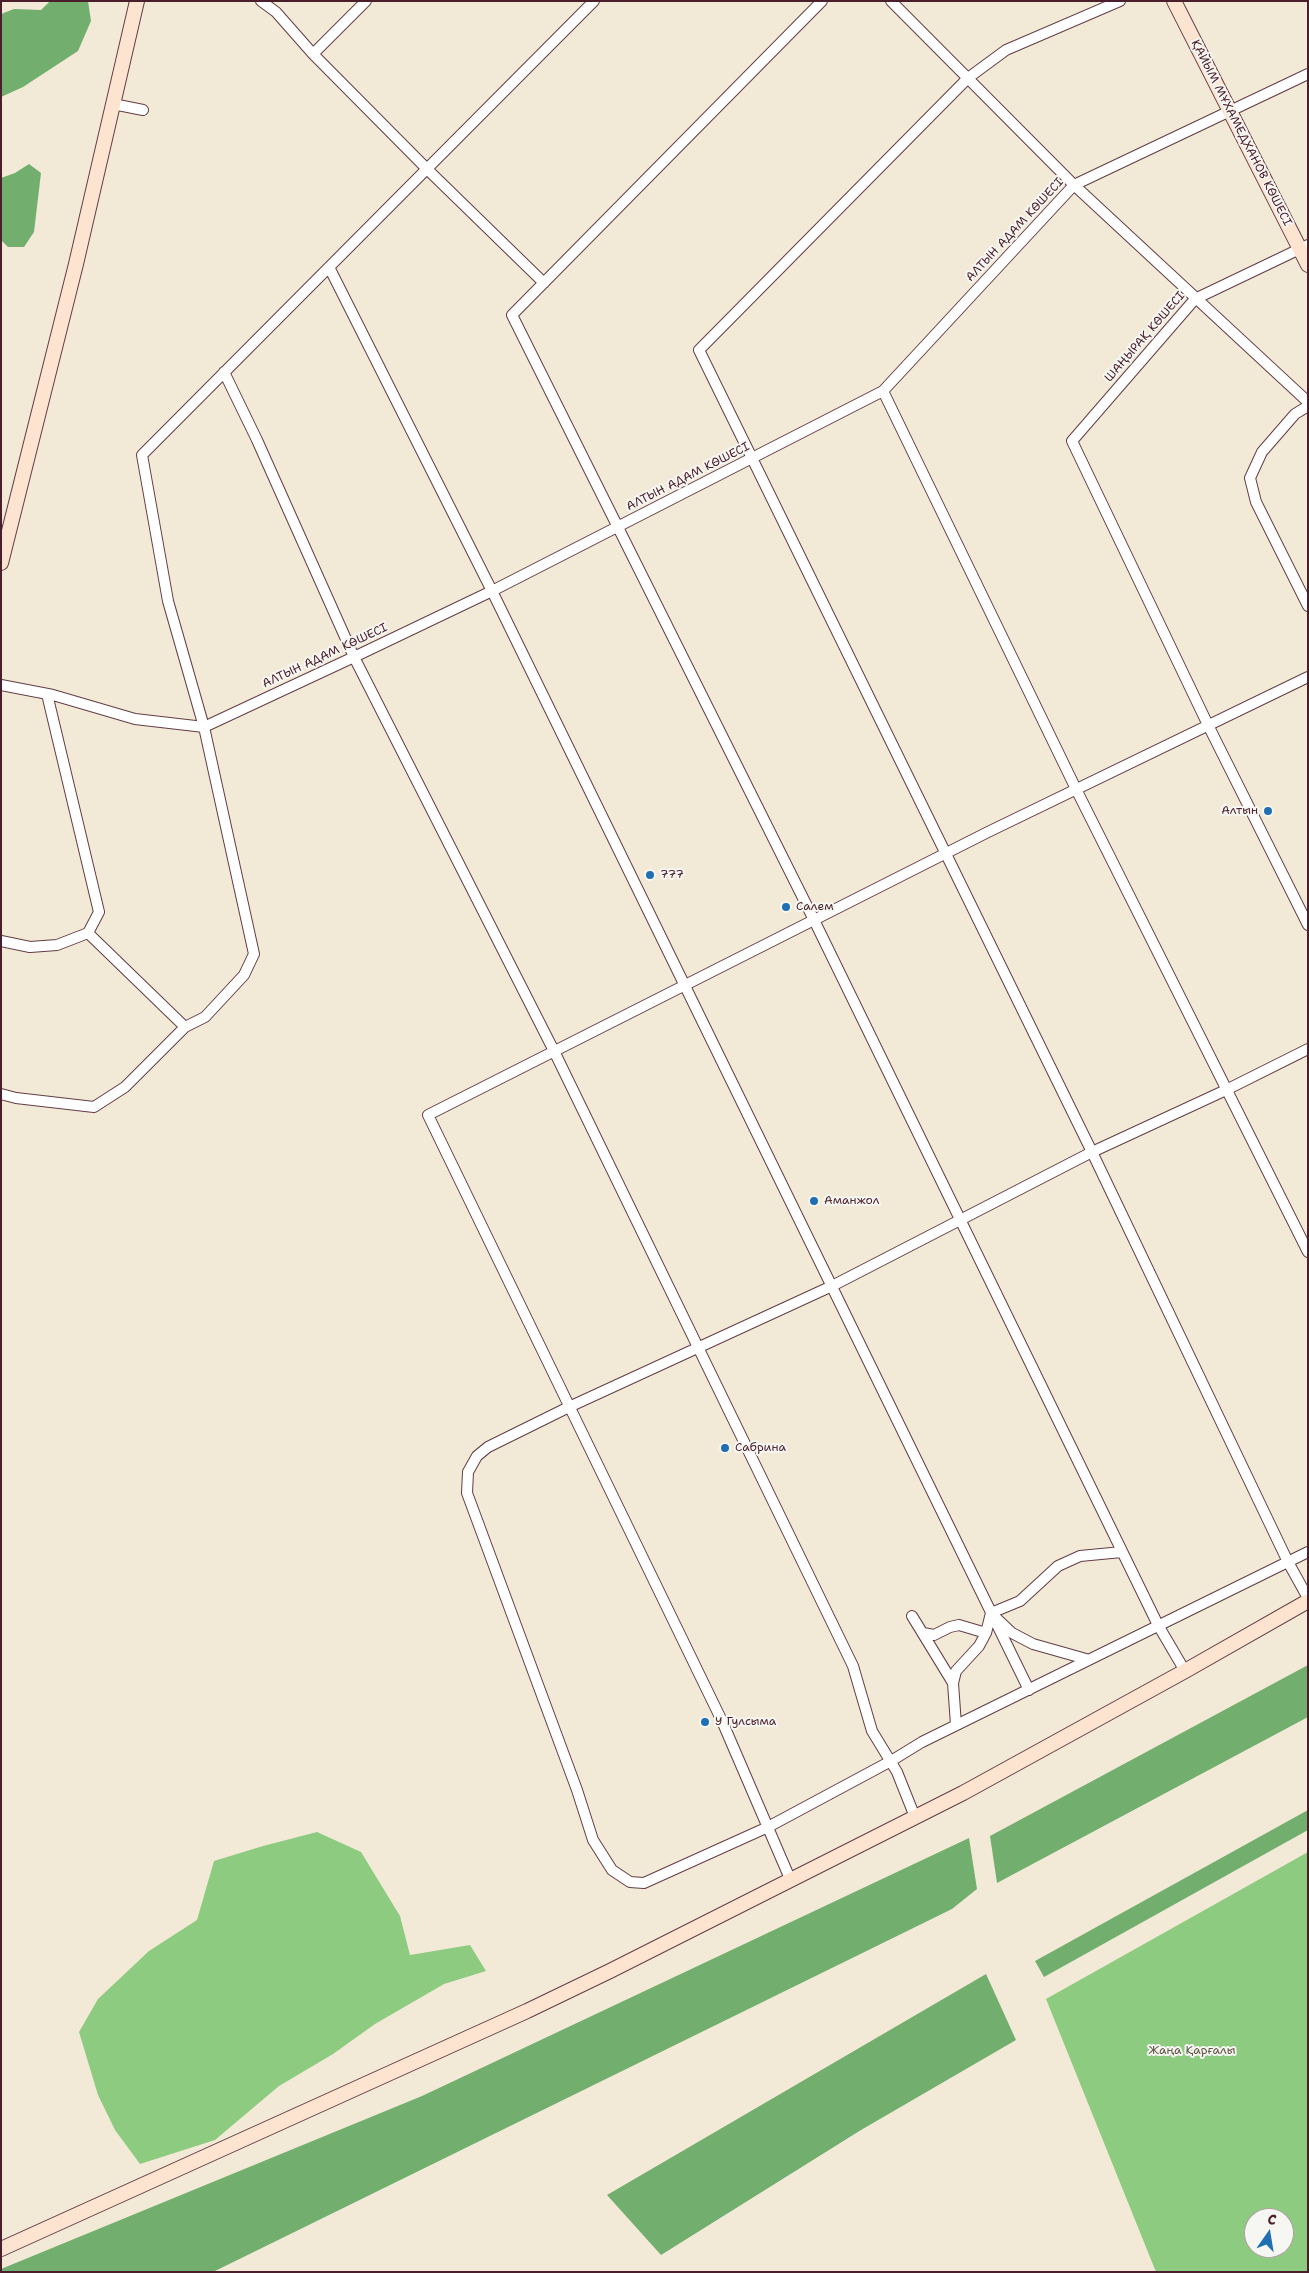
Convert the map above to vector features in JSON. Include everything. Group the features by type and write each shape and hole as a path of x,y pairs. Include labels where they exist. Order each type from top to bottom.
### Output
{"main road":[{"path":"1,562 76,264 137,1"},
{"name":"ҚАЙЫМ МҰХАМЕДХАНОВ КӨШЕСІ","path":"1174,1 1304,247 1308,266"},
{"path":"1,2249 527,2011 791,1881 915,1817 1185,1671 1308,1599"}],"street":[{"path":"261,1 276,12 313,54 427,169 544,282"},
{"path":"313,54 366,1"},
{"path":"1,1094 16,1098 94,1107 125,1087 185,1027 205,1017 244,975 254,954 204,727 168,601 142,455 594,1"},
{"path":"822,1 512,315 616,527 814,920 1158,1625 1185,1671"},
{"path":"892,1 1074,184 1195,299 1308,402"},
{"path":"1120,1 1006,50 968,78 699,350 1092,1152 1288,1562 1308,1599"},
{"name":"АЛТЫН АДАМ КӨШЕСІ","path":"204,727 492,591 883,390 1074,184 1231,112 1308,74"},
{"path":"113,104 143,110"},
{"name":"ШАҢЫРАҚ КӨШЕСІ","path":"1208,725 1072,441 1195,299 1304,247"},
{"path":"329,266 492,591 1029,1690"},
{"path":"224,372 257,440 354,657 554,1051 853,1666 872,1731 897,1772 915,1817"},
{"path":"883,390 1076,789 1308,1252"},
{"path":"1308,406 1295,414 1262,452 1250,478 1256,502 1308,606"},
{"path":"791,1881 722,1722 428,1115 945,854 1308,677"},
{"path":"1,685 48,694 135,719 204,727"},
{"path":"1,941 30,947 57,945 88,933 99,912 48,694"},
{"path":"1208,725 1308,925"},
{"path":"88,933 185,1027"},
{"path":"1308,1049 1226,1090 1092,1152 832,1286 569,1407 488,1447 477,1456 468,1472 467,1493 577,1790 593,1840 612,1870 630,1882 644,1884 768,1827 891,1761 922,1742 1029,1690 1086,1659 1308,1552"},
{"path":"991,1613 1020,1601 1058,1566 1073,1559 1080,1556 1122,1552"},
{"path":"956,1725 953,1683 956,1671 979,1646 986,1633 991,1613"},
{"path":"991,1613 1012,1633 1033,1644 1086,1659"},
{"path":"912,1616 953,1683"},
{"path":"923,1633 934,1635 959,1625 986,1633"}],"green space":[{"path":"50,1 88,1 91,21 78,51 23,87 1,97 1,14 14,9 41,10"},
{"path":"29,164 41,173 34,232 24,247 8,247 1,240 1,178 15,173"},
{"path":"1308,1665 1308,1717 997,1883 990,1836"},
{"path":"1308,1810 1308,1830 1044,1977 1035,1961"},
{"path":"317,1832 361,1852 400,1916 410,1955 470,1945 486,1971 444,1984 375,2024 333,2054 279,2086 215,2140 140,2164 115,2130 98,2095 79,2032 98,1999 149,1951 197,1920 214,1861"},
{"path":"969,1838 977,1889 952,1909 213,2272 1,2272 1,2269 422,2096"},
{"name":"Жаңа Қарғалы","path":"1308,1852 1308,2272 1156,2272 1046,1999"},
{"path":"986,1974 1016,2040 861,2130 661,2255 607,2195"}],"place":[{"name":"Алтын","path":"1268,811"},
{"name":"777","path":"650,875"},
{"name":"Салем","path":"786,907"},
{"name":"Аманжол","path":"814,1201"},
{"name":"Сабрина","path":"725,1448"},
{"name":"У Гулсыма","path":"705,1722"}]}
